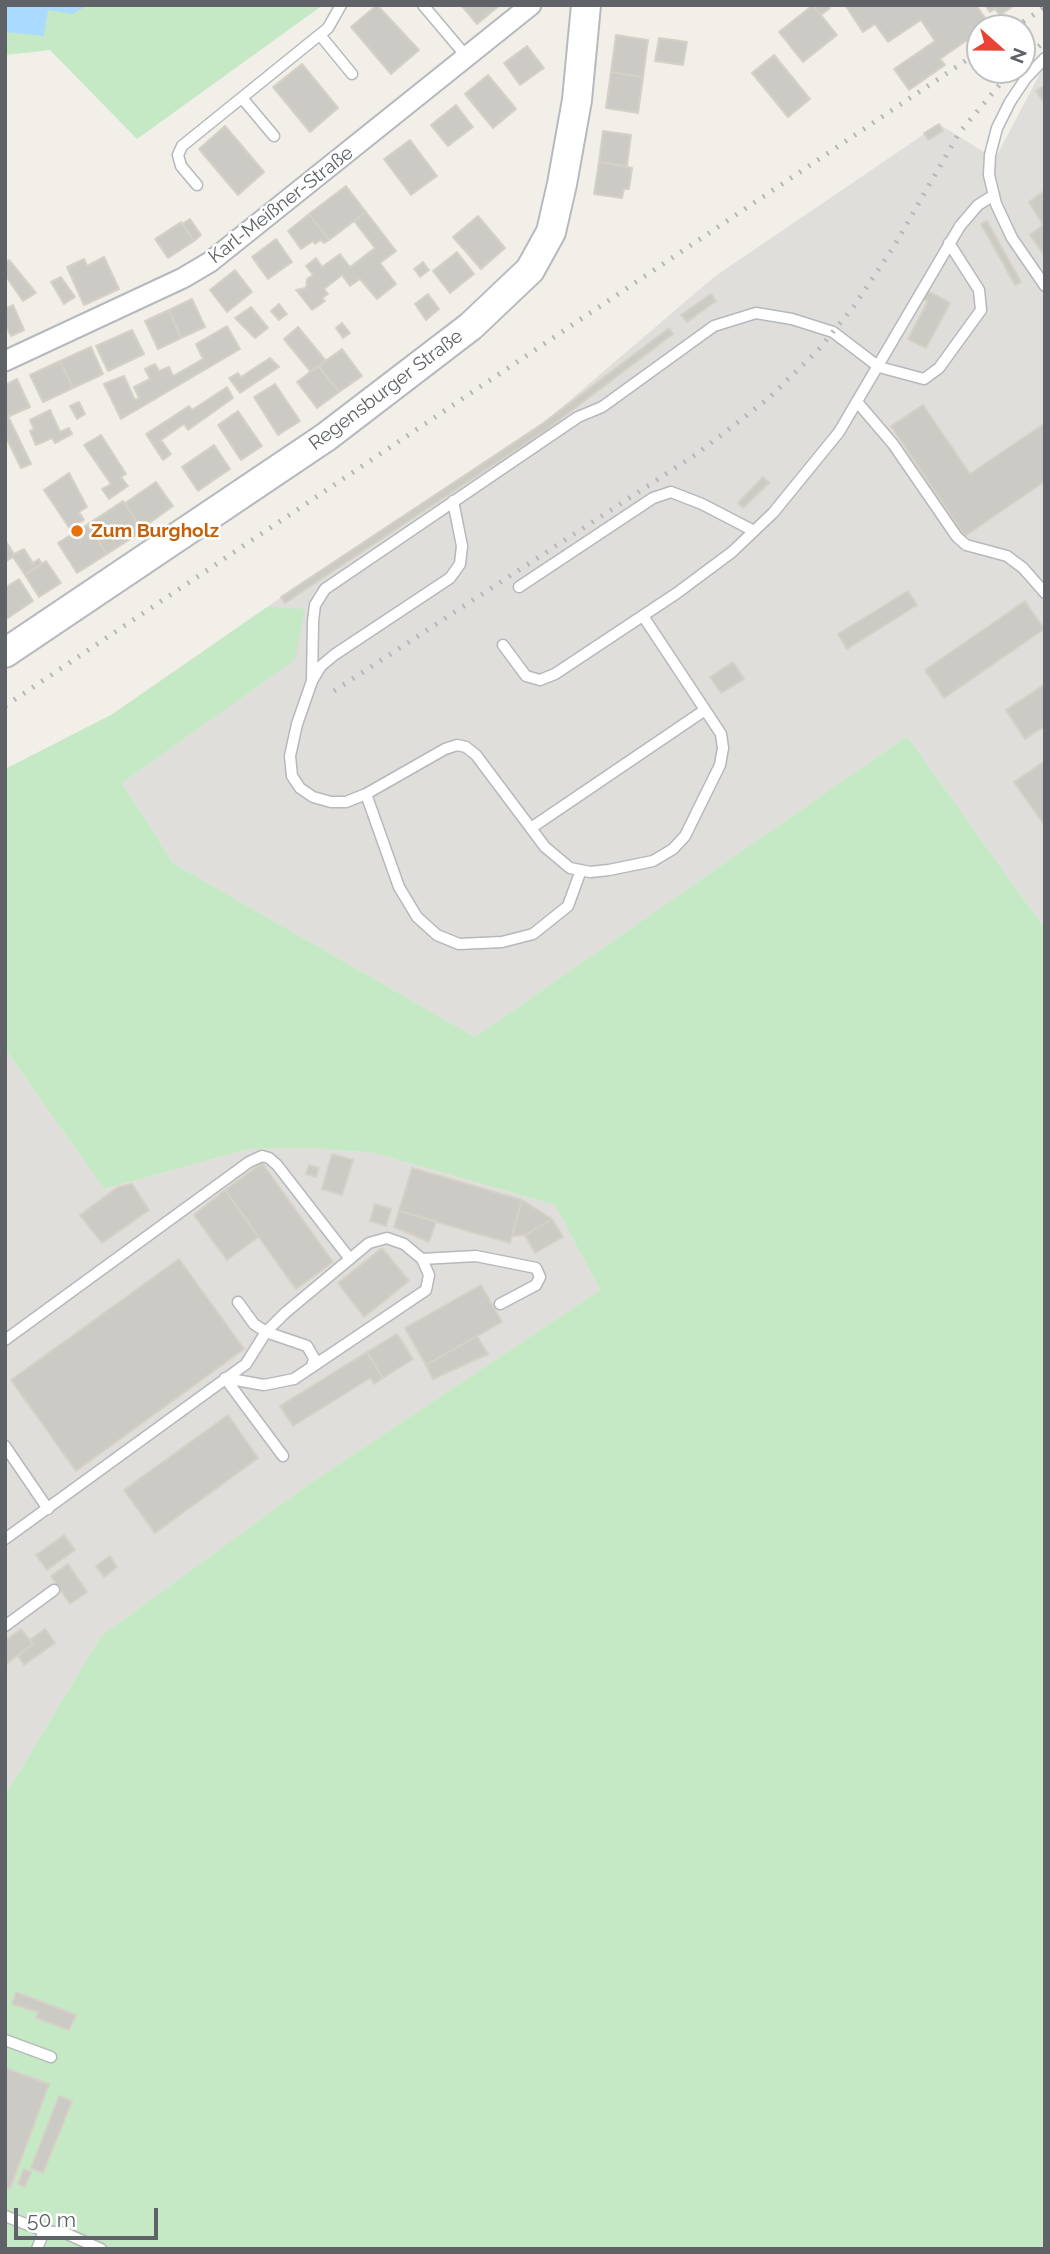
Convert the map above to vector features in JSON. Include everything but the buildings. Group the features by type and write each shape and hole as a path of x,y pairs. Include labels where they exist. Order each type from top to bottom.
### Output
{"main road":[{"name":"Regensburger Straße","path":"5,653 326,437 460,335 521,280 542,252 551,232 577,100 586,5"}],"street":[{"name":"Karl-Meißner-Straße","path":"5,362 183,278 209,262 531,5"}],"lane":[{"path":"197,185 181,166 178,155 182,146 328,28 341,5"},
{"path":"424,5 466,57"},
{"path":"320,35 352,74"},
{"path":"1045,58 1026,78 997,128 989,165 994,195 1012,238 1045,286"},
{"path":"242,98 274,136"},
{"path":"503,645 526,676 540,680 555,674 643,616 732,552 809,471 858,403 949,243 978,205 994,195"},
{"path":"312,681 315,605 325,589 579,417 602,407 714,326 756,313 792,318 833,332 879,367 924,379 939,369 981,310 979,290 949,243"},
{"path":"858,403 893,444 957,537 966,545 1007,556 1023,568 1045,593"},
{"path":"519,587 653,498 671,492 702,504 754,531"},
{"path":"453,501 462,546 460,564 450,578 334,656 321,666 312,681 296,724 290,756 292,776 300,788 331,802 346,802 457,745 466,747 477,755 531,828 558,860 570,868 609,870 653,861 673,849 685,836 719,765 723,748 721,734 643,616"},
{"path":"531,828 705,710"},
{"path":"366,794 399,887 417,917 437,935 459,944 502,943 533,934 568,906 581,870"},
{"path":"5,1340 249,1162 262,1157 270,1158 277,1165 350,1259"},
{"path":"5,1539 48,1509 226,1378 246,1364 266,1332 369,1243 387,1238 404,1244 422,1259 429,1275 426,1290 295,1379 264,1385 226,1378"},
{"path":"422,1259 476,1256 536,1268 540,1277 536,1285 500,1304"},
{"path":"238,1302 254,1324 266,1332 307,1346 314,1358 312,1367"},
{"path":"226,1378 283,1456"},
{"path":"5,1447 48,1509"},
{"path":"5,1626 54,1590"},
{"path":"5,2040 51,2057"},
{"path":"5,2216 44,2231 65,2233 102,2249"},
{"path":"37,2249 44,2231"}],"shaded area":[{"path":"1045,64 1045,929 907,736 475,1037 173,863 122,783 295,660 265,619 267,607 542,424 714,277 939,124 995,159"},
{"path":"5,1049 104,1189 249,1149 312,1148 374,1153 555,1205 600,1290 306,1486 101,1636 5,1795"}],"green space":[{"path":"5,5 323,5 137,139 50,50 5,55"},
{"path":"267,607 305,609 295,660 122,783 173,863 475,1037 907,736 1045,929 1045,2249 5,2249 5,1795 101,1636 306,1486 600,1290 555,1205 374,1153 312,1148 249,1149 104,1189 5,1049 5,769 111,715"}],"water":[{"path":"5,5 88,5 72,14 48,10 44,36 5,32"}],"railway":[{"path":"1035,14 1045,7"},
{"path":"1036,49 1045,41"},
{"path":"5,706 966,60"},
{"path":"334,691 698,453 769,398 819,349 854,306 893,248 959,133 1000,84"}],"place":[{"name":"Zum Burgholz","path":"77,531"}]}
